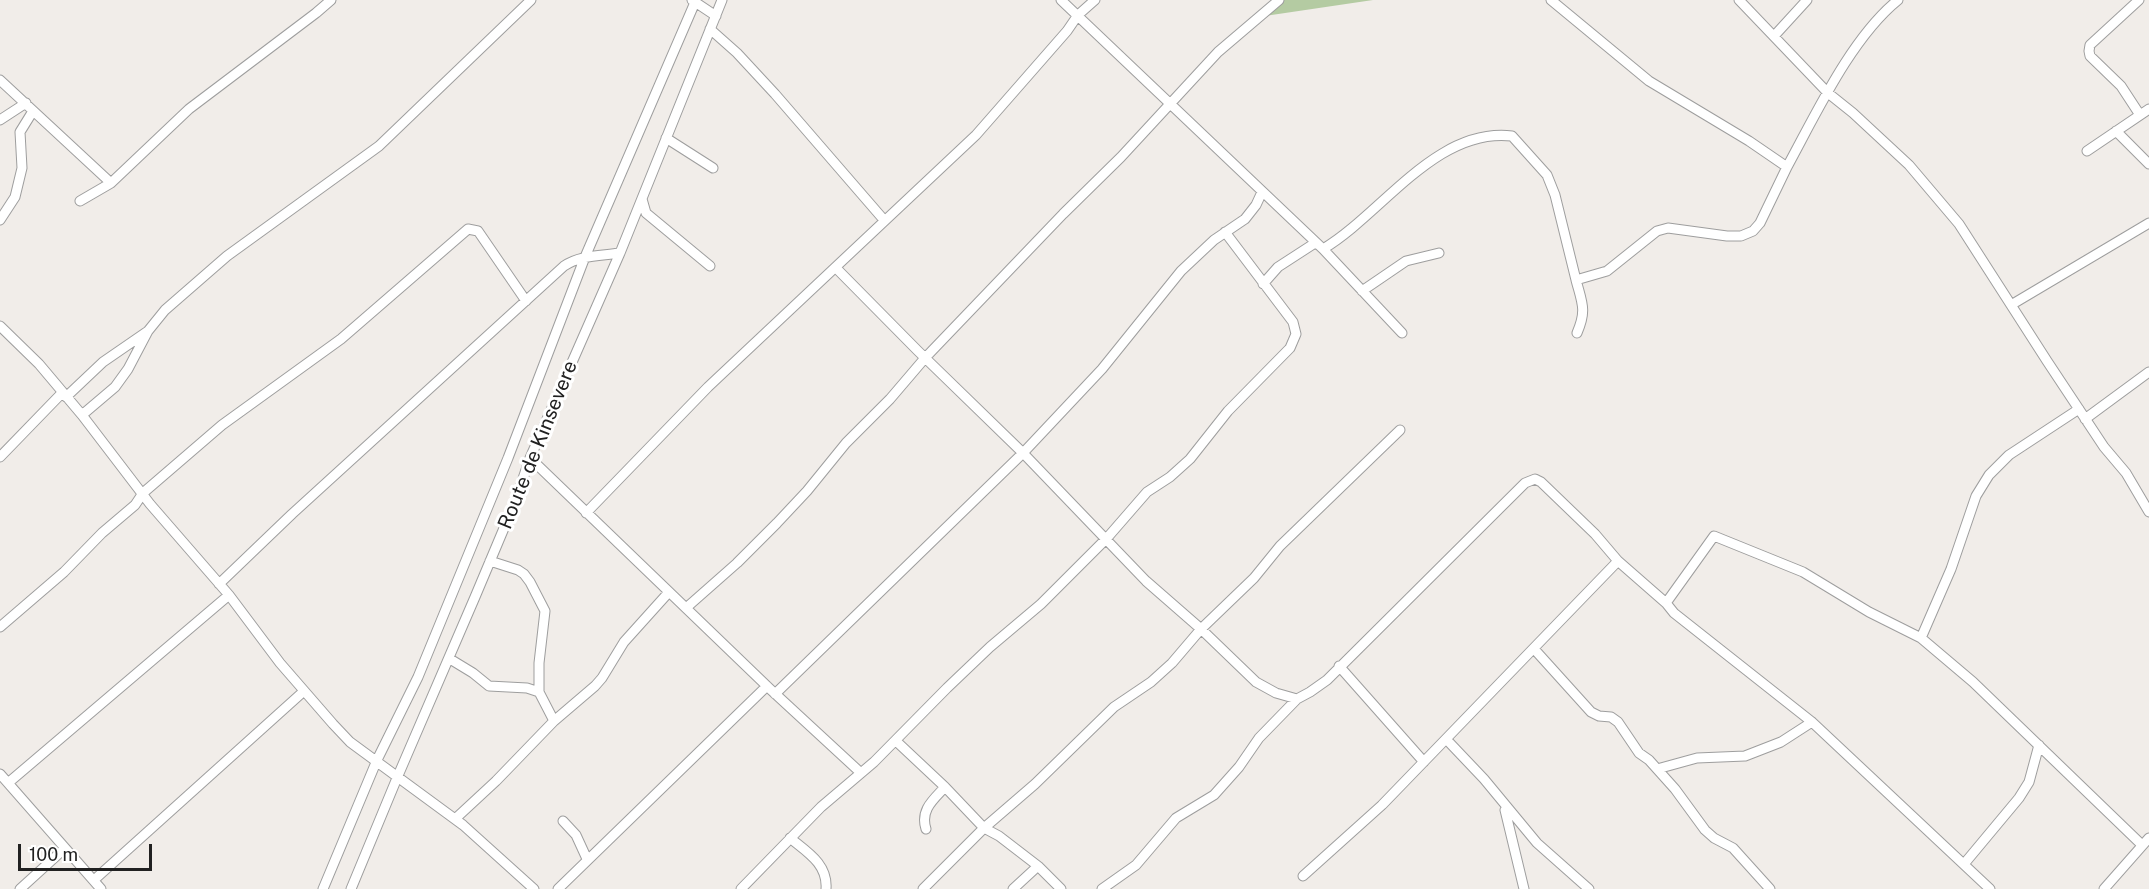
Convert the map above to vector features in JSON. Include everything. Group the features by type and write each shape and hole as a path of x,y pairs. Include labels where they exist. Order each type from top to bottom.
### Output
{"street":[{"path":"80,201 111,183 189,109 331,0"},
{"name":"Route de Kinsevere","path":"351,889 490,561 530,458 620,253 722,0"},
{"path":"1062,0 1319,246 1402,333"},
{"path":"586,513 697,398 976,135 1067,31 1078,15 1095,0"},
{"path":"686,608 737,563 777,523 807,491 846,443 890,399 925,358 1121,157 1218,52 1279,0"},
{"path":"1551,0 1656,86 1749,141 1787,167"},
{"path":"1739,0 1775,35 1828,93 1919,176 1959,224 2085,419 2126,473 2149,512"},
{"path":"1775,35 1807,0"},
{"path":"1576,280 1607,271 1657,231 1668,228 1726,236 1741,236 1753,231 1760,223 1787,167 1828,93 1856,48 1878,18 1898,0"},
{"path":"2139,0 2090,45 2089,51 2090,56 2128,94 2140,115"},
{"path":"323,889 377,760 418,677 508,458 585,257 694,1 716,16"},
{"path":"82,415 115,387 128,369 147,331 165,310 227,256 379,146 526,2"},
{"path":"710,29 737,53 775,94 884,220"},
{"path":"0,80 111,183"},
{"path":"0,120 26,103"},
{"path":"2087,151 2149,109"},
{"path":"0,220 15,197 22,168 20,132 33,111"},
{"path":"2116,130 2149,164"},
{"path":"1263,284 1278,267 1353,228 1432,158 1470,142 1498,134 1512,136 1547,175 1555,195 1583,308 1583,319 1577,333"},
{"path":"666,138 713,168"},
{"path":"775,694 1023,453 1102,369 1181,271 1225,232 1237,226 1251,213 1262,192"},
{"path":"642,199 646,213 710,266"},
{"path":"2011,305 2149,223"},
{"path":"0,627 64,572 102,533 135,505 143,493 222,425 340,339 468,229 478,231 526,301"},
{"path":"741,889 821,807 896,741 990,647 1041,604 1107,538 1147,492 1170,477 1190,459 1228,411 1290,348 1296,328 1225,232"},
{"path":"219,584 292,514 564,266 573,260 585,257 620,253"},
{"path":"1362,291 1406,261 1439,253"},
{"path":"836,268 1023,453 1146,581 1201,629 1256,682 1276,693 1297,699"},
{"path":"0,327 39,364 82,415 150,504 229,595 280,663 350,742 455,819 534,889"},
{"path":"0,457 64,395 103,362 147,331"},
{"path":"2085,419 2149,372"},
{"path":"1921,638 1951,569 1976,496 1989,475 2009,455 2079,410"},
{"path":"923,889 984,828 1035,784 1114,707 1158,676 1201,629 1254,578 1280,546 1400,430"},
{"path":"530,458 775,694 861,772"},
{"path":"1102,889 1136,865 1176,818 1215,795 1233,775 1259,738 1297,699 1327,680 1529,480 1541,482 1595,534 1618,561 1666,603 1674,613 1812,722 1990,889"},
{"path":"1666,603 1710,539 1717,536 1803,572 1869,612 1921,638 2146,842 2104,889"},
{"path":"490,561 524,574 545,611 539,663 539,692 554,721"},
{"path":"1304,876 1382,805 1618,561"},
{"path":"455,819 496,781 554,721 603,678 624,642 640,621 669,592"},
{"path":"8,783 229,595"},
{"path":"1534,650 1591,712 1599,716 1611,717 1618,722 1639,753 1683,798 1706,830 1714,838 1733,848 1770,889"},
{"path":"447,662 450,659 458,663 489,686 527,688 539,692"},
{"path":"1339,666 1424,762"},
{"path":"558,889 767,686"},
{"path":"93,880 304,691"},
{"path":"1657,769 1696,758 1732,758 1752,754 1781,742 1812,722"},
{"path":"1446,740 1484,779 1537,843 1589,889"},
{"path":"896,741 984,828 999,836 1038,866 1061,889"},
{"path":"1964,864 2019,798 2029,782 2036,763 2039,745"},
{"path":"0,774 101,889"},
{"path":"926,829 923,821 928,806 945,787"},
{"path":"1505,807 1524,889"},
{"path":"563,821 576,835 587,860"},
{"path":"790,838 819,864 825,873 826,889"},
{"path":"20,889 64,849"},
{"path":"1013,889 1038,866"}],"green space":[{"path":"1276,0 1373,0 1258,17"}]}
